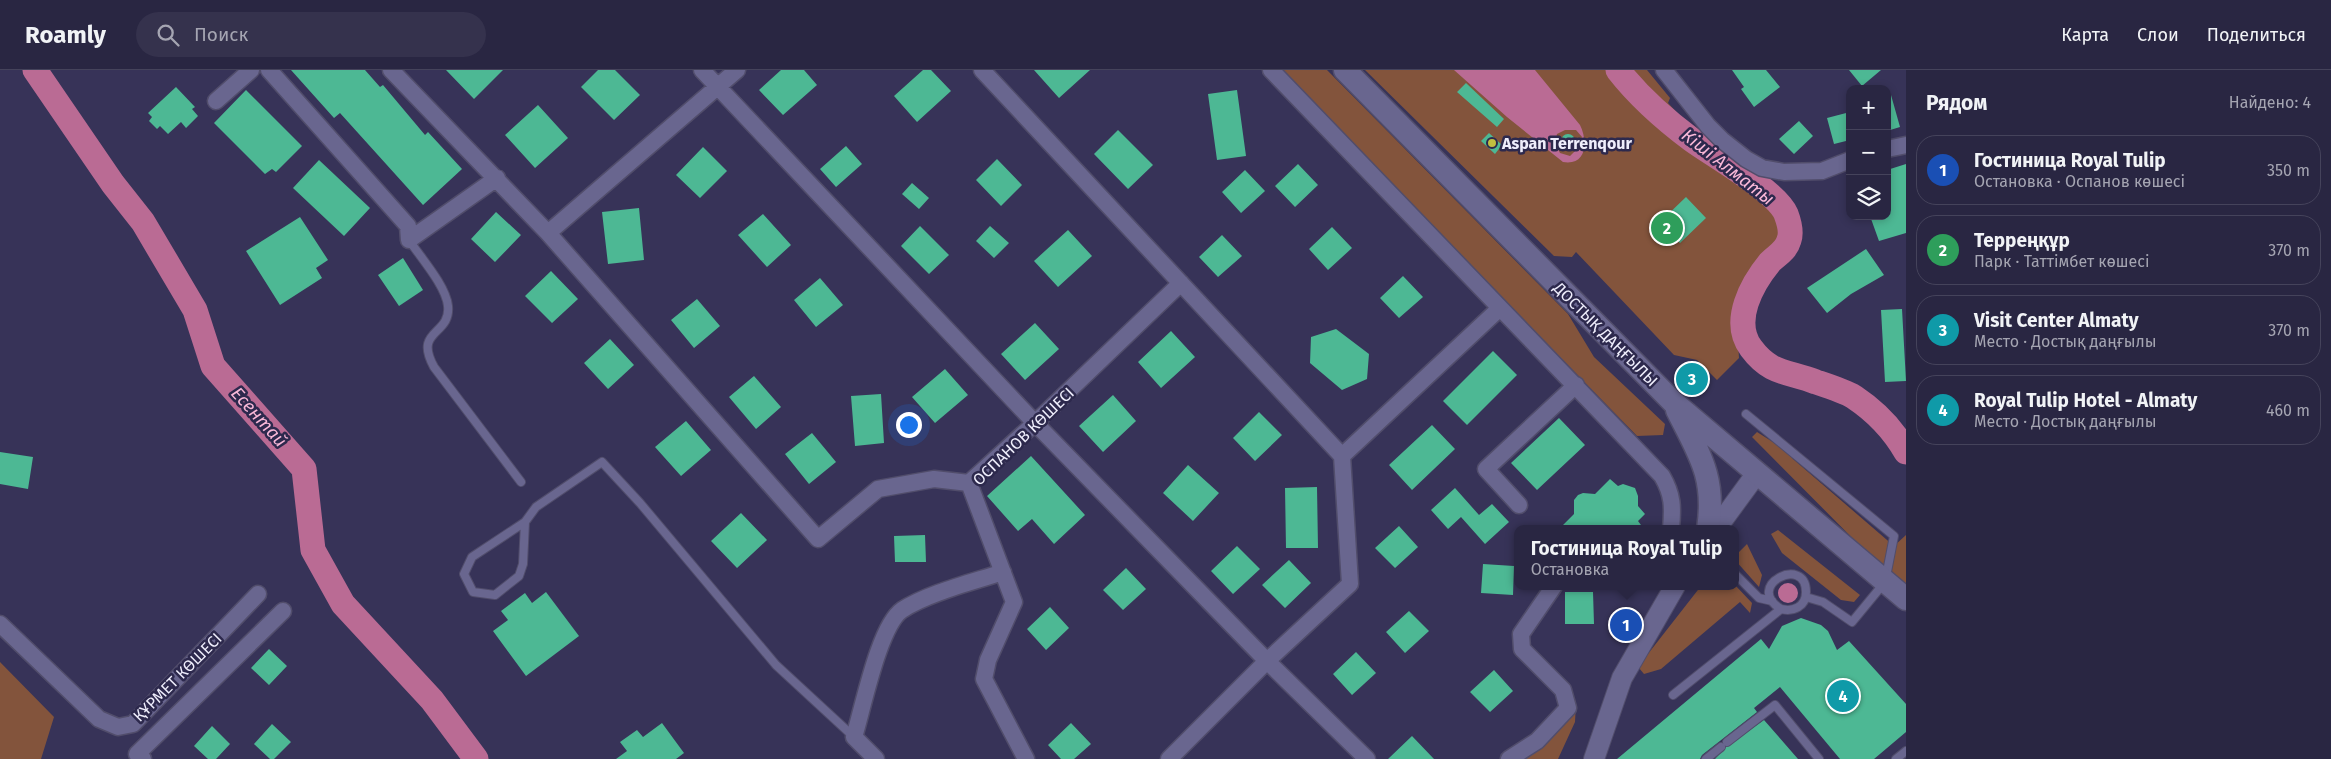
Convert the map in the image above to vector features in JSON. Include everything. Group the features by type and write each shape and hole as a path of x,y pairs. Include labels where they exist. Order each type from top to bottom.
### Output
{"main road":[{"name":"ДОСТЫҚ ДАҢҒЫЛЫ","path":"1345,70 1673,402 1906,599"},
{"path":"1673,402 1705,468 1710,485 1711,511 1709,525"}],"street":[{"path":"216,101 251,70"},
{"path":"269,70 408,226 409,240"},
{"path":"391,70 548,233 818,539 878,489 934,478 969,484"},
{"path":"702,70 1035,423 1268,661 1367,759"},
{"path":"548,233 718,88 736,70"},
{"path":"982,70 1342,456 1350,584 1268,661 1169,759"},
{"path":"1271,70 1662,476 1671,491 1673,511 1671,525"},
{"path":"1664,70 1708,126 1746,160 1762,168 1784,172 1822,172 1846,162"},
{"path":"1891,148 1906,145"},
{"path":"409,240 497,178"},
{"name":"ОСПАНОВ КӨШЕСІ","path":"1026,759 984,679 988,660 1014,602 969,484 1181,283"},
{"path":"1342,456 1500,308"},
{"path":"1519,505 1486,469 1576,385"},
{"path":"1719,525 1756,473"},
{"path":"876,759 854,737 885,632 901,611 934,596 1003,572"},
{"path":"1509,759 1537,740 1568,708 1563,690 1522,649 1521,634 1551,590"},
{"path":"1594,759 1622,678 1672,590"},
{"name":"ҚҰРМЕТ КӨШЕСІ","path":"0,624 99,719 118,727 133,724 258,594"},
{"name":"ҚҰРМЕТ КӨШЕСІ","path":"143,759 137,754 283,611"}],"lane":[{"path":"409,240 446,296 449,309 446,321 430,339 426,347 428,355 434,367 522,482"},
{"path":"1746,414 1894,536 1885,582 1852,622 1823,602 1806,597"},
{"path":"525,522 523,564 519,576 494,595 474,592 464,574 472,557 525,522 536,507 602,462 640,503 776,665 854,737"},
{"path":"1739,578 1759,598 1772,601 1781,609 1793,610 1803,603 1806,597 1805,585 1802,580 1792,574 1786,574 1775,579 1770,595 1772,601"},
{"path":"1673,695 1781,609"},
{"path":"1706,759 1775,705 1819,759"},
{"path":"1896,759 1906,750"}],"shaded area":[{"path":"1280,70 1327,70 1568,314 1594,357 1665,424 1663,435 1637,436"},
{"path":"1365,70 1647,70 1670,98 1668,103 1741,181 1778,215 1782,242 1744,283 1737,325 1739,358 1717,380 1697,360 1674,355 1576,252 1572,257 1554,256"},
{"path":"1454,70 1535,70 1580,125 1583,131 1584,151 1577,160 1563,162 1507,117","holes":["1565,130 1576,130 1582,137 1581,145 1570,156 1560,153 1555,143 1557,134"]},
{"path":"1757,432 1787,451 1793,459 1894,546 1906,535 1906,590 1752,437"},
{"path":"1778,530 1860,595 1854,602 1841,600 1782,553 1771,534"},
{"path":"1747,544 1762,575 1759,587 1739,564 1739,552"},
{"path":"1788,583 1795,586 1798,593 1795,600 1788,603 1781,600 1778,593 1781,586"},
{"path":"1739,589 1752,603 1750,613 1740,602 1661,669 1644,674 1639,668 1698,590"},
{"path":"0,662 54,717 41,759 0,759"},
{"path":"1576,703 1575,722 1558,759 1520,759"}],"building":[{"path":"291,70 365,70 380,87 383,85 425,135 428,132 462,169 423,205 340,113 334,118"},
{"path":"446,70 503,70 474,99"},
{"path":"598,70 615,70 640,95 614,120 581,87"},
{"path":"781,70 804,70 817,85 783,115 759,90"},
{"path":"923,70 931,70 951,91 917,122 894,96"},
{"path":"1034,70 1090,70 1059,98"},
{"path":"1732,70 1766,70 1780,87 1754,107 1741,89 1744,87"},
{"path":"1849,70 1881,70 1863,85"},
{"path":"1466,83 1504,119 1497,127 1457,92"},
{"path":"176,87 195,107 192,109 198,116 186,128 181,122 168,134 160,126 157,129 149,121 152,117 148,113"},
{"path":"246,90 302,146 276,172 272,169 265,174 214,123"},
{"path":"1237,90 1246,156 1217,160 1208,94"},
{"path":"1891,95 1900,127 1891,130"},
{"path":"538,105 568,138 535,168 505,135"},
{"path":"1846,113 1846,141 1834,144 1827,118"},
{"path":"1799,121 1813,136 1794,154 1779,139"},
{"path":"1118,130 1153,165 1128,189 1094,154"},
{"name":"Aspan Terrenqour","path":"1489,133 1502,145 1495,154 1481,141"},
{"path":"1565,134 1571,134 1575,141 1571,148 1565,148 1561,144 1561,138"},
{"path":"846,146 862,164 836,187 820,169"},
{"path":"703,147 727,171 700,198 676,175"},
{"path":"997,159 1022,185 1001,206 976,180"},
{"path":"319,160 370,208 344,236 293,188"},
{"path":"1298,164 1318,185 1295,207 1275,186"},
{"path":"1906,164 1906,233 1879,241 1871,220 1891,220 1891,169"},
{"path":"1245,170 1265,191 1241,213 1222,192"},
{"path":"912,183 929,198 919,209 902,194"},
{"path":"1686,197 1706,218 1680,243 1675,238 1668,244 1657,233 1664,227 1660,222"},
{"path":"639,208 644,260 608,264 602,212"},
{"path":"496,212 521,235 495,262 471,239"},
{"path":"763,214 791,245 767,267 738,235"},
{"path":"300,217 328,260 316,268 322,278 280,305 246,251"},
{"path":"920,226 949,255 929,274 901,246"},
{"path":"990,226 1009,243 994,258 976,241"},
{"path":"1332,227 1352,248 1328,270 1309,249"},
{"path":"1068,230 1092,256 1058,287 1034,261"},
{"path":"1222,235 1242,256 1218,277 1199,257"},
{"path":"1866,249 1884,275 1851,294 1827,313 1807,288"},
{"path":"403,258 423,290 399,306 378,275"},
{"path":"551,271 578,299 552,323 525,296"},
{"path":"1403,276 1423,297 1399,318 1380,298"},
{"path":"820,278 843,305 816,327 794,300"},
{"path":"697,299 720,326 694,348 671,320"},
{"path":"1902,309 1906,381 1885,382 1881,310"},
{"path":"1035,323 1059,349 1025,380 1001,354"},
{"path":"1336,329 1369,354 1367,379 1342,390 1310,363 1311,337"},
{"path":"1171,331 1195,357 1161,388 1138,362"},
{"path":"610,339 634,365 608,389 584,363"},
{"path":"1493,351 1517,375 1467,425 1443,401"},
{"path":"945,369 968,395 935,423 912,397"},
{"path":"754,376 781,407 756,429 729,397"},
{"path":"881,394 884,443 855,446 851,396"},
{"path":"1113,395 1136,421 1103,452 1079,426"},
{"path":"1259,412 1282,435 1255,461 1233,438"},
{"path":"1559,418 1585,445 1537,490 1511,463"},
{"path":"686,421 711,450 681,476 655,447"},
{"path":"1432,425 1455,449 1412,490 1389,465"},
{"path":"812,433 836,462 809,484 785,454"},
{"path":"0,452 33,457 28,489 0,484"},
{"path":"1031,456 1085,515 1054,544 1032,519 1018,531 987,496"},
{"path":"1188,465 1219,493 1193,521 1163,493"},
{"path":"1610,479 1618,486 1623,484 1635,488 1638,496 1638,506 1645,514 1638,521 1641,525 1563,525 1574,514 1574,500 1578,495 1583,493 1595,494"},
{"path":"1317,487 1318,548 1286,548 1285,488"},
{"path":"1455,488 1479,515 1492,504 1509,522 1485,544 1461,517 1448,529 1431,510"},
{"path":"741,513 767,540 737,568 711,541"},
{"path":"1399,526 1418,547 1395,568 1375,548"},
{"path":"925,535 926,562 895,562 894,536"},
{"path":"1237,546 1260,569 1233,594 1211,571"},
{"path":"1289,560 1311,583 1285,608 1262,585"},
{"path":"1483,564 1514,566 1513,595 1481,593"},
{"path":"1126,568 1146,589 1123,610 1103,590"},
{"path":"546,592 579,636 526,676 493,631 508,620 501,611 525,593 532,603"},
{"path":"1565,592 1593,592 1594,624 1565,624"},
{"path":"1050,607 1069,628 1046,650 1027,629"},
{"path":"1409,611 1429,631 1405,653 1386,632"},
{"path":"1801,618 1821,625 1828,631 1837,650 1849,641 1906,704 1906,732 1874,759 1840,759 1780,687 1754,708 1757,712 1702,755 1700,759 1617,759 1761,639 1769,649 1782,626"},
{"path":"269,649 287,666 269,685 251,668"},
{"path":"1356,652 1376,673 1352,695 1333,674"},
{"path":"1494,670 1513,691 1490,712 1470,692"},
{"path":"1764,720 1798,759 1715,759 1726,747"},
{"path":"662,723 684,753 676,759 616,759 627,751 620,742 637,730 643,737"},
{"path":"1071,723 1091,744 1074,759 1061,759 1048,745"},
{"path":"272,724 291,742 274,759 270,759 254,744"},
{"path":"212,726 230,744 216,759 208,759 194,746"},
{"path":"1412,736 1434,759 1388,759"}],"waterway":[{"name":"Есентай","path":"35,70 113,184 143,222 195,310 213,366 304,469 313,550 343,604 432,700 476,759"},
{"name":"Кіші Алматы","path":"1618,70 1634,89 1662,116 1692,140 1758,185 1780,205 1786,214 1790,230 1788,244 1763,271 1746,303 1743,326 1745,337 1751,348 1758,357 1773,368 1806,378 1854,397 1883,422 1906,452"}],"place":[{"name":"Aspan Terrenqour","path":"1492,143"},
{"name":"Терреңқұр","path":"1667,228"},
{"name":"Visit Center Almaty","path":"1692,379"},
{"name":"Гостиница Royal Tulip","path":"1626,625"},
{"name":"Royal Tulip Hotel - Almaty","path":"1843,696"}]}
